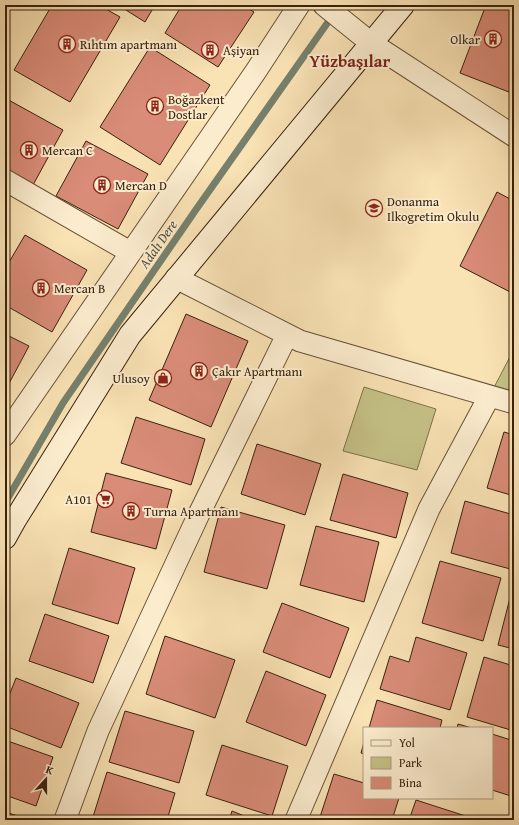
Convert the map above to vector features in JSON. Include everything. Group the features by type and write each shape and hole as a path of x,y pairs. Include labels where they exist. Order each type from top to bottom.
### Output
{"street":[{"path":"5,435 256,71 299,5"},
{"path":"324,5 371,43 514,136"},
{"path":"5,538 130,335 403,5"},
{"path":"5,180 130,252"},
{"path":"176,278 300,341 514,403"},
{"path":"65,820 108,710 198,516 287,335"},
{"path":"296,820 429,509 489,397"}],"green space":[{"path":"514,349 514,403 489,397"},
{"path":"364,387 436,409 417,470 343,451"}],"building":[{"name":"Rıhtım apartmanı","path":"52,5 99,5 120,17 70,102 14,70"},
{"path":"118,5 155,5 145,22"},
{"name":"Aşiyan","path":"182,5 243,5 254,12 218,67 165,33"},
{"name":"Olkar","path":"486,5 514,5 514,94 460,73"},
{"name":"Boğazkent Dostlar","path":"150,47 210,85 160,165 100,127"},
{"name":"Mercan C","path":"5,98 63,130 33,185 5,170"},
{"name":"Mercan D","path":"86,141 148,174 118,229 56,196"},
{"path":"497,192 514,201 514,294 460,266"},
{"path":"5,227 9,229 5,236"},
{"name":"Mercan B","path":"25,235 87,270 52,332 5,305 5,269"},
{"name":"Çakır Apartmanı","path":"186,314 248,341 211,427 149,400"},
{"path":"5,334 29,346 5,391"},
{"path":"136,417 205,439 191,485 121,463"},
{"path":"504,432 514,435 514,496 487,488"},
{"path":"257,444 321,464 305,515 241,494"},
{"name":"Turna Apartmanı","path":"106,473 172,490 156,549 91,532"},
{"path":"343,474 408,493 396,538 330,520"},
{"path":"465,501 514,515 514,570 451,553"},
{"path":"221,507 285,525 267,589 204,572"},
{"path":"316,526 379,542 364,602 300,585"},
{"path":"69,548 135,568 118,624 52,604"},
{"path":"440,561 501,578 483,641 422,623"},
{"path":"514,582 514,649 498,645"},
{"path":"282,603 349,628 330,678 263,652"},
{"path":"45,614 109,636 93,683 29,661"},
{"path":"165,636 235,660 215,718 146,694"},
{"path":"416,637 467,653 450,710 380,689 390,656 409,662"},
{"path":"484,657 514,666 514,731 467,717"},
{"path":"266,671 326,695 306,746 246,722"},
{"path":"16,678 79,703 61,748 5,726 5,706"},
{"path":"377,700 442,720 440,727 369,727"},
{"path":"125,711 194,731 179,783 109,762"},
{"path":"458,724 468,727 457,727"},
{"path":"493,734 514,741 514,797 493,790"},
{"path":"5,740 53,757 36,806 5,795"},
{"path":"222,745 288,766 272,816 206,795"},
{"path":"107,772 175,793 167,820 92,820"},
{"path":"334,774 363,783 363,799 399,799 392,820 319,820"},
{"path":"416,800 478,820 409,820"},
{"path":"232,811 254,820 229,820"},
{"path":"5,812 31,820 5,820"}],"waterway":[{"name":"Adalı Dere","path":"5,503 63,403 195,211 333,15"}],"place":[{"name":"Olkar","path":"493,39"},
{"name":"Rıhtım apartmanı","path":"67,44"},
{"name":"Aşiyan","path":"210,50"},
{"name":"Boğazkent Dostlar","path":"155,106"},
{"name":"Mercan C","path":"29,150"},
{"name":"Mercan D","path":"102,185"},
{"name":"Donanma Ilkogretim Okulu","path":"374,208"},
{"name":"Mercan B","path":"41,288"},
{"name":"Çakır Apartmanı","path":"199,371"},
{"name":"Ulusoy","path":"163,378"},
{"name":"A101","path":"105,499"},
{"name":"Turna Apartmanı","path":"131,511"}],"district":[{"name":"Yüzbaşılar","path":"350,60"}]}
